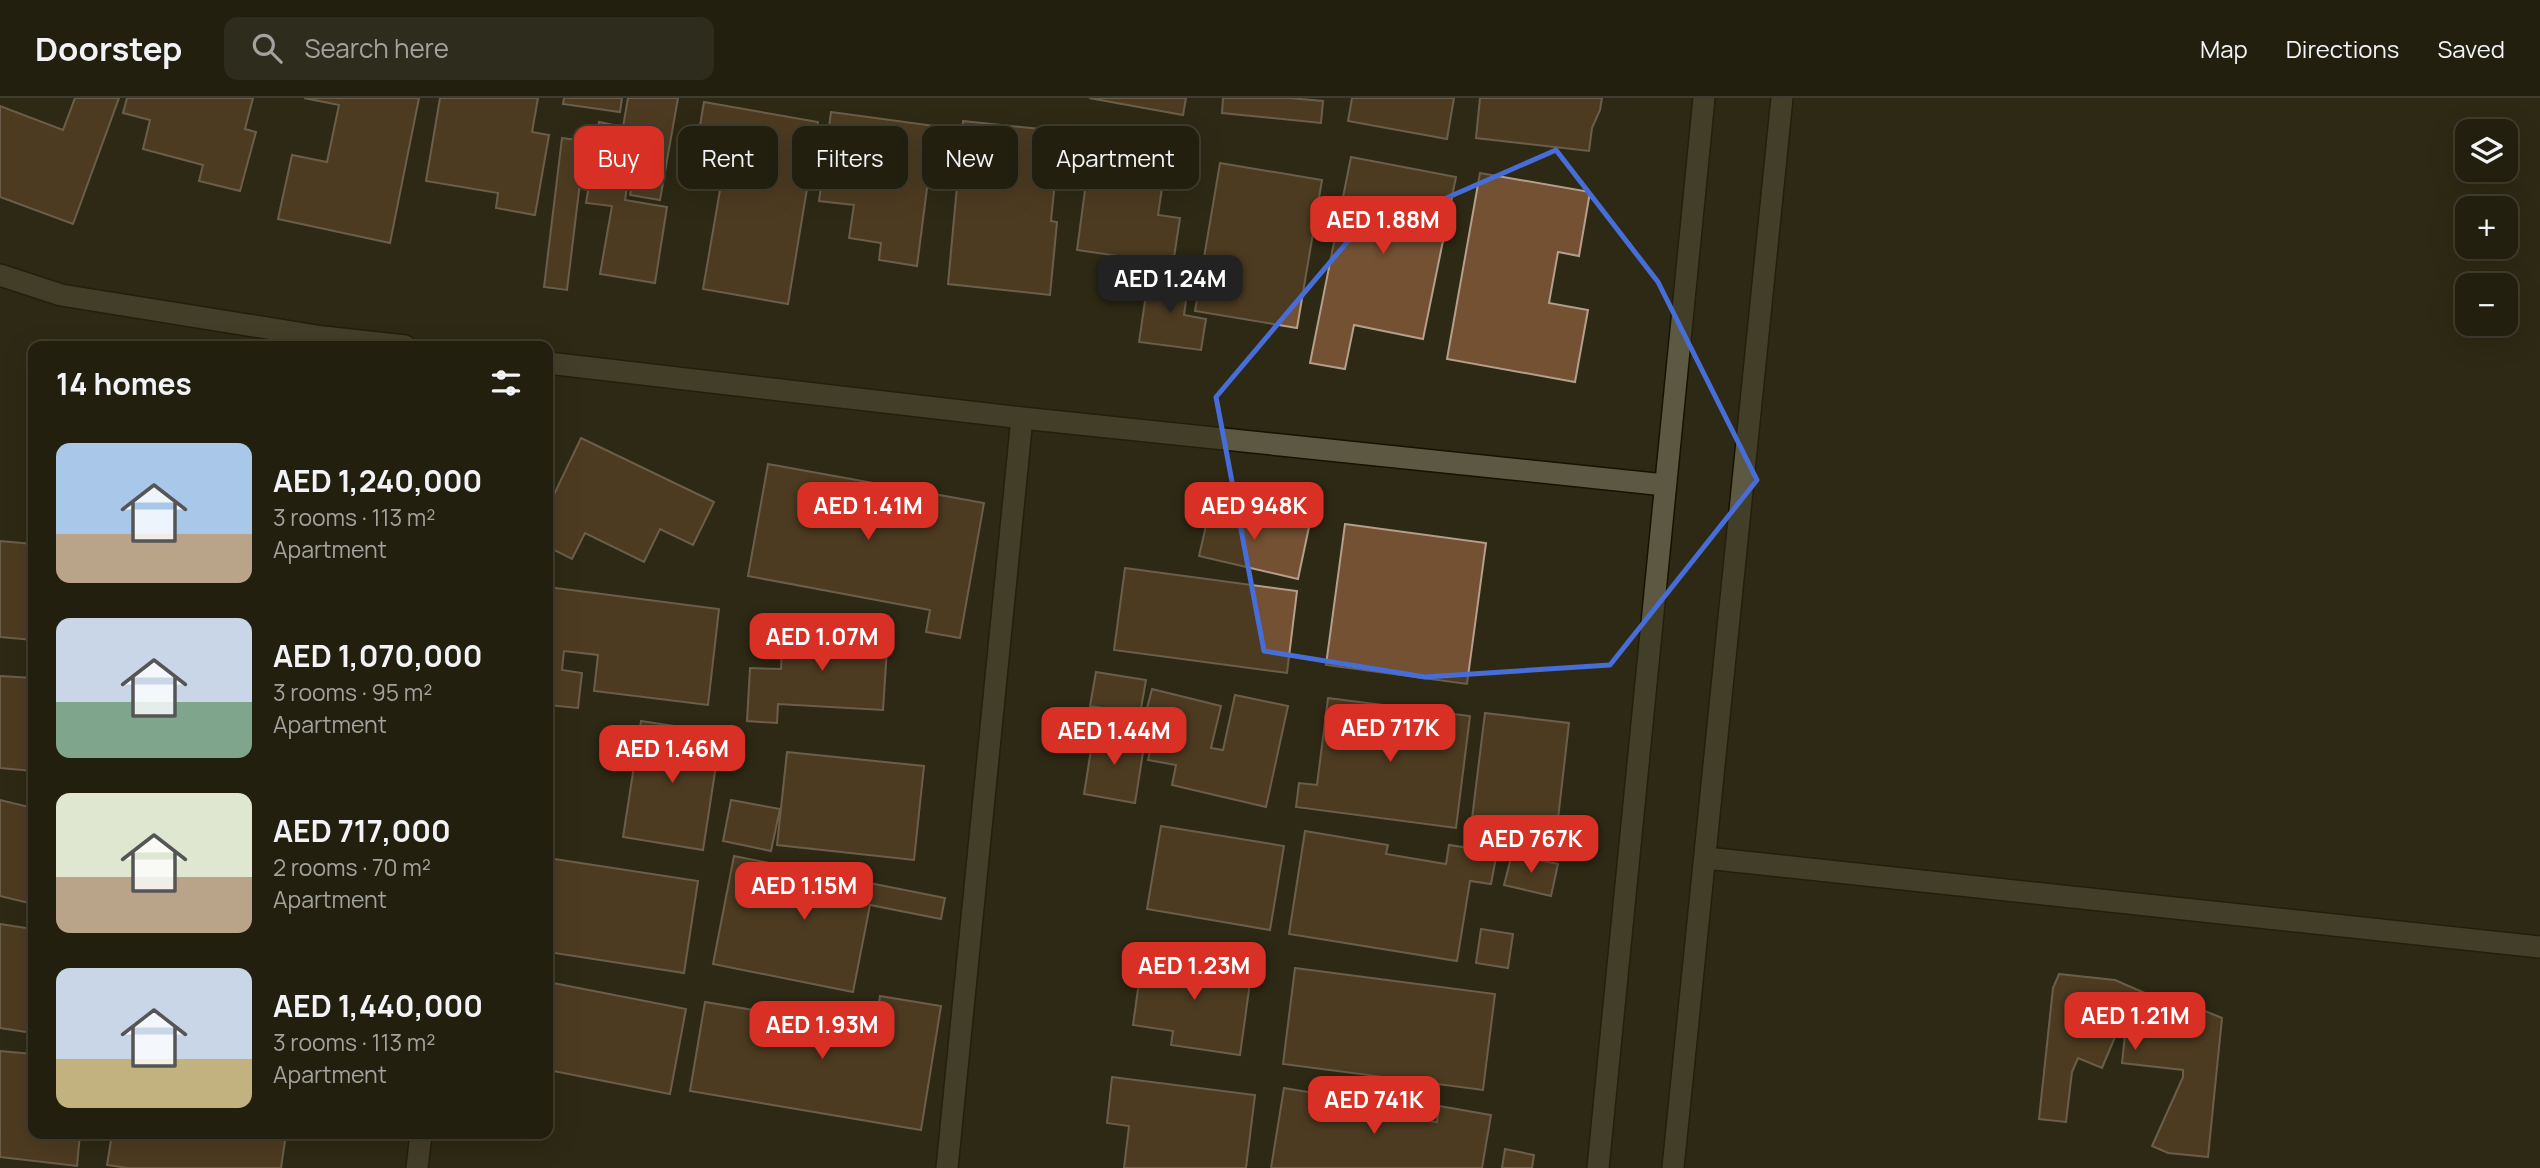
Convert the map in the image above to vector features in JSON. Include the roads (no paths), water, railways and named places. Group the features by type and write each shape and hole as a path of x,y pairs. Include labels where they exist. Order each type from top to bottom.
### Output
{"street":[{"path":"1598,1168 1704,98"},
{"path":"1673,1168 1782,98"},
{"path":"0,275 61,295 359,341"},
{"path":"553,364 1021,418 1665,485"},
{"path":"947,1168 1021,418"},
{"path":"1706,858 2540,947"},
{"path":"417,1168 420,1139"}]}
